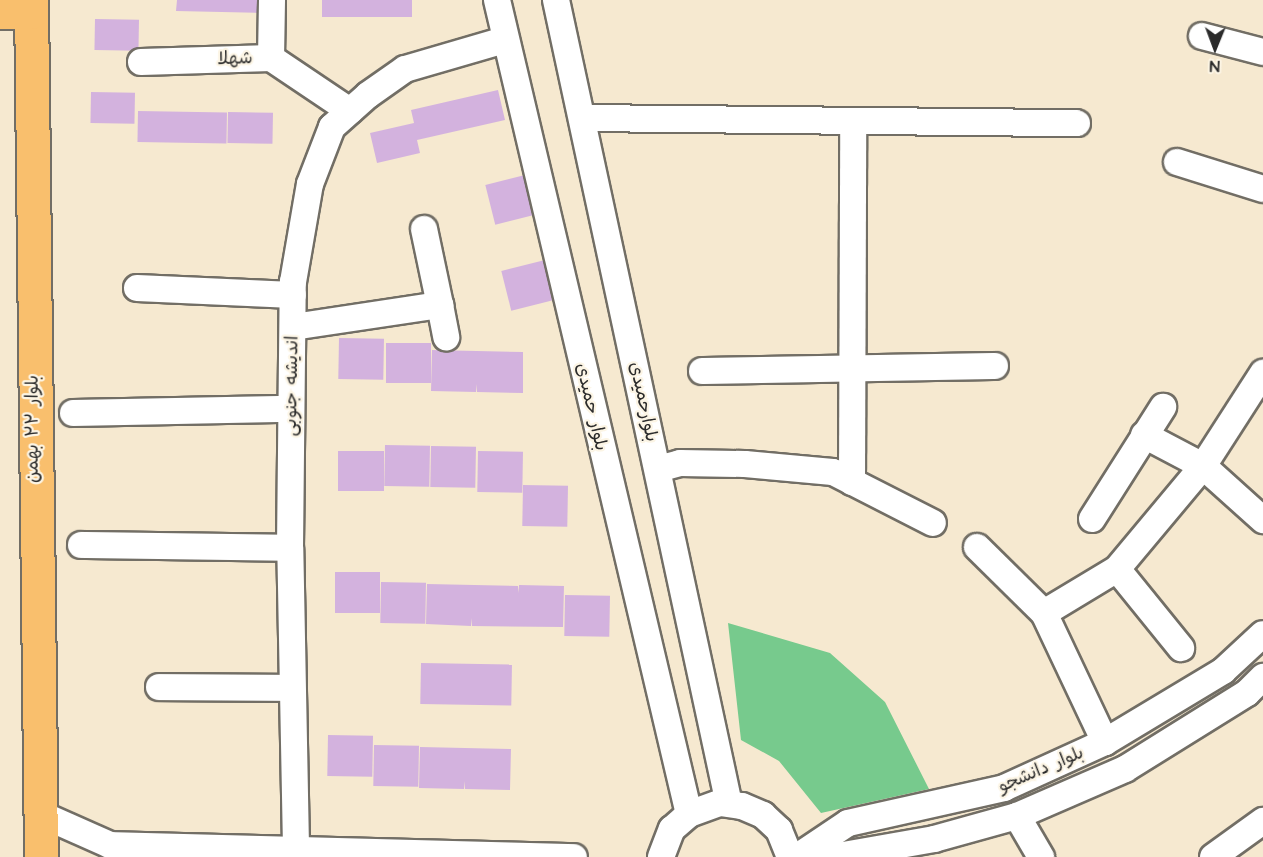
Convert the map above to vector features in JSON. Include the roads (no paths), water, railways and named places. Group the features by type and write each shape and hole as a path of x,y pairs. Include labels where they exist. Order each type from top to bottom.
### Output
{"main road":[{"name":"بلوار ۲۲ بهمن","path":"21,8 41,857"}],"street":[{"path":"271,58 272,0"},
{"name":"بلوار حمیدی","path":"497,0 689,814"},
{"name":"بلوارحمیدی","path":"556,0 729,804"},
{"path":"1202,36 1263,52"},
{"name":"اندیشه جنوبی","path":"296,847 290,548 293,295 310,183 332,128 350,111 405,69 505,40"},
{"name":"شهلا","path":"141,62 271,58 350,111"},
{"path":"582,118 1077,123"},
{"path":"852,482 853,121"},
{"path":"1177,162 1263,189"},
{"path":"424,229 446,337"},
{"path":"137,288 293,295"},
{"path":"293,327 440,305"},
{"path":"702,371 995,366"},
{"path":"1044,613 1117,568 1203,466 1262,378"},
{"path":"1092,519 1162,407"},
{"path":"73,413 291,409"},
{"path":"1144,435 1203,466 1263,520"},
{"path":"658,469 680,463 745,464 833,472 933,523"},
{"path":"81,545 290,548"},
{"path":"977,547 1044,613 1105,742"},
{"path":"1117,568 1181,648"},
{"name":"بلوار دانشجو","path":"797,857 848,824 1004,788 1105,742 1223,671 1263,634"},
{"name":"بلوار دانشجو","path":"832,857 934,839 1017,816 1125,769 1247,693 1263,677"},
{"path":"159,687 292,688"},
{"path":"661,857 672,829 689,814 704,807 729,804 763,815 779,830 790,857"},
{"path":"40,814 113,851 296,847 574,857"},
{"path":"1017,816 1041,857"},
{"path":"1213,857 1263,821"}]}
